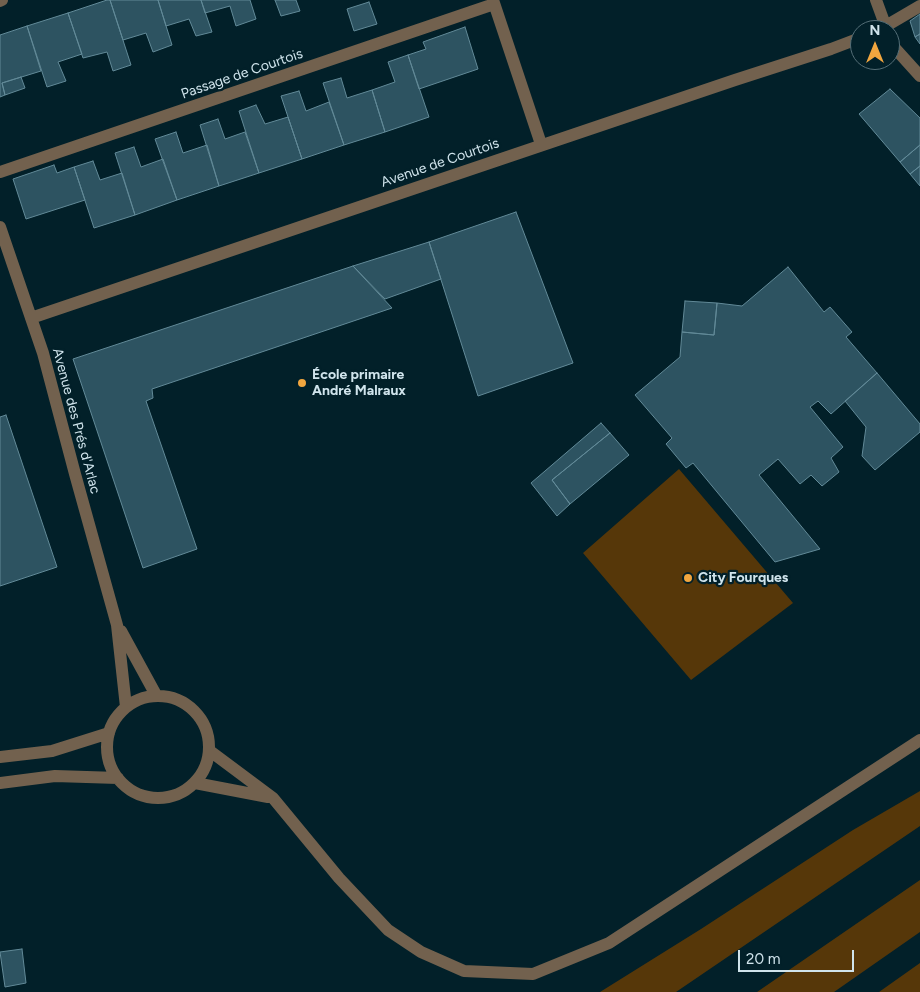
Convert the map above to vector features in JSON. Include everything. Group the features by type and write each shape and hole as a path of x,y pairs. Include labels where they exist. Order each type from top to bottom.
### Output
{"street":[{"path":"876,0 882,20"},
{"path":"494,2 541,144"},
{"name":"Passage de Courtois","path":"0,172 494,2"},
{"path":"900,21 920,6"},
{"name":"Avenue de Courtois","path":"31,318 541,144 850,42"},
{"path":"900,55 920,76"},
{"name":"Avenue des Prés d'Arlac","path":"0,227 43,353 74,474 117,625 126,707"},
{"name":"Avenue des Prés d'Arlac","path":"117,625 156,695"},
{"path":"156,695 172,697 188,704 200,717 208,733 210,751 205,768 195,783 181,793 164,798 146,796 130,789 118,778 110,765 107,749 109,733 116,718 126,707 140,698 156,695"},
{"path":"0,757 52,751 109,733"},
{"path":"210,751 273,798 340,878 388,930 421,952 464,971 533,974 609,943 920,740"},
{"path":"0,783 55,776 118,778"},
{"path":"195,783 273,798"}],"shaded area":[{"name":"City Fourques","path":"679,469 793,603 691,680 583,553"},
{"path":"920,791 920,826 676,992 600,992 853,830"},
{"path":"920,880 920,932 834,992 757,992"},
{"path":"920,963 920,992 879,992"}],"building":[{"path":"110,0 131,65 113,71 107,52 83,58 68,13"},
{"path":"110,0 158,0 172,45 153,52 146,33 123,40"},
{"path":"158,0 201,0 212,32 196,36 189,19 166,26"},
{"path":"201,0 250,0 256,19 236,26 230,6 205,13"},
{"path":"275,0 296,0 300,11 281,16"},
{"path":"369,2 377,24 354,31 347,9"},
{"path":"68,13 82,54 58,62 66,81 47,87 27,26"},
{"path":"920,14 920,34 915,37 910,21"},
{"path":"27,26 41,71 2,83 5,95 0,97 0,35"},
{"path":"465,27 478,69 419,89 408,55 426,49 423,42"},
{"path":"920,34 920,44 915,37"},
{"path":"408,55 429,117 385,132 372,90 395,82 388,62"},
{"path":"21,77 25,88 5,95 2,83"},
{"path":"341,78 347,98 372,90 385,132 344,145 323,83"},
{"path":"890,89 920,118 920,145 900,162 859,114"},
{"path":"299,91 306,111 329,102 344,145 302,159 281,96"},
{"path":"256,105 265,124 288,117 302,159 259,173 239,111"},
{"path":"218,119 225,139 245,132 259,173 219,186 200,125"},
{"path":"176,132 183,153 207,145 219,186 177,200 155,139"},
{"path":"920,145 920,166 910,174 900,162"},
{"path":"134,147 141,167 163,159 177,200 135,215 115,153"},
{"path":"93,161 100,180 122,173 135,215 94,228 74,167"},
{"path":"54,165 57,173 74,167 85,200 26,219 13,179"},
{"path":"920,166 920,186 910,174"},
{"path":"516,212 573,363 478,396 429,242"},
{"path":"429,242 441,279 385,299 353,266"},
{"path":"353,266 392,308 152,389 153,398 146,401 197,549 143,568 73,359"},
{"path":"788,267 824,312 830,307 852,332 846,337 877,373 831,414 818,401 810,407 843,447 831,458 839,472 822,486 811,475 800,484 778,459 759,475 820,549 775,562 693,463 686,468 666,444 672,438 635,395 680,357 682,332 714,335 717,303 742,306"},
{"path":"685,301 717,303 714,335 682,332"},
{"path":"877,373 920,424 920,432 875,470 862,456 866,427 845,401"},
{"path":"6,415 57,567 0,586 0,417"},
{"path":"601,423 610,433 552,480 570,504 557,516 531,483"},
{"path":"610,433 629,455 570,504 552,480"},
{"path":"22,949 26,983 5,987 0,952"}],"place":[{"name":"École primaire André Malraux","path":"302,383"},
{"name":"City Fourques","path":"688,578"}]}
